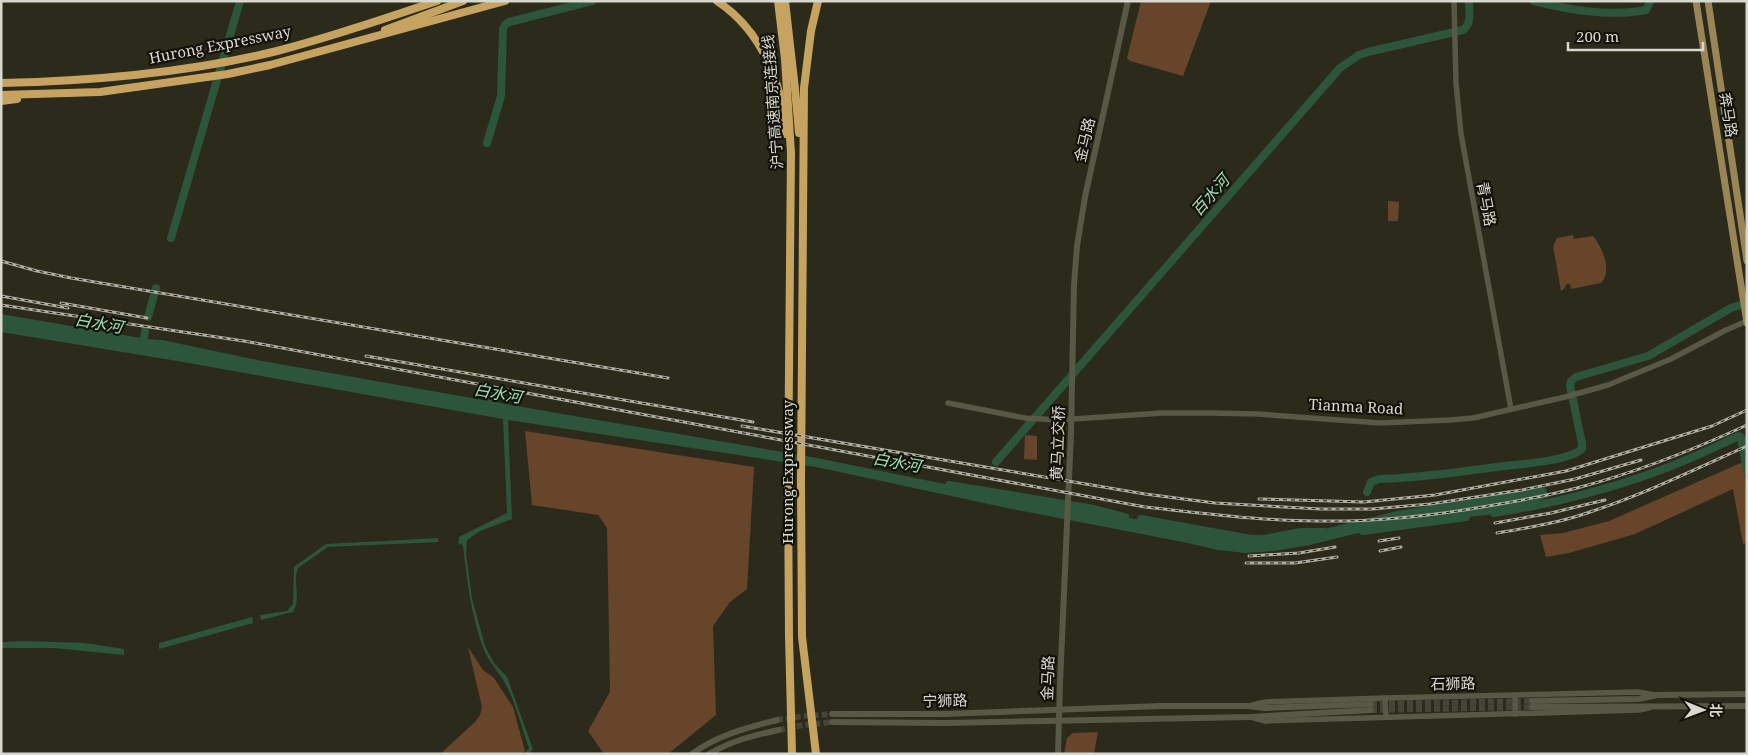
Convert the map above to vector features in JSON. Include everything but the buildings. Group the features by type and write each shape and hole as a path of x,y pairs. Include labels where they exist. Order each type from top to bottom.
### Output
{"highway":[{"name":"Hurong Expressway","path":"1,83 63,82 217,63 316,40 437,1"},
{"path":"351,43 463,1"},
{"path":"446,18 492,1"},
{"path":"351,43 505,1"},
{"path":"717,1 734,13"},
{"path":"723,1 765,54 779,90 784,111 790,200"},
{"name":"沪宁高速南京连接线","path":"778,1 790,126 792,171 790,200"},
{"name":"沪宁高速南京连接线","path":"785,1 796,89 803,190"},
{"path":"803,190 804,88 810,31 818,1"},
{"name":"Hurong Expressway","path":"1,95 100,92 212,77 270,65 351,43"},
{"path":"1,101 63,94"},
{"name":"Hurong Expressway","path":"803,190 802,637 816,754"},
{"name":"Hurong Expressway","path":"790,200 788,480 792,754"}],"main road":[{"name":"金马路","path":"1074,285 1077,246 1085,197 1128,1"},
{"name":"奔马路","path":"1696,1 1747,322"},
{"name":"奔马路","path":"1708,1 1747,262"},
{"name":"黄马立交桥","path":"1064,602 1071,433 1074,285"},
{"name":"金马路","path":"1058,754 1064,602"},
{"name":"石狮路","path":"1747,694 1657,695 1639,699 1532,704 1654,707 1747,706"},
{"name":"石狮路","path":"1059,710 1161,706 1249,706 1264,708 1371,707 1250,718 1059,721"},
{"name":"宁狮路","path":"832,714 945,714 1059,710"},
{"path":"692,754 708,744 742,729 777,720"},
{"name":"宁狮路","path":"832,722 944,724 1059,721"},
{"path":"709,754 725,745 750,736 779,730"}],"street":[{"name":"青马路","path":"1454,1 1456,83 1461,134 1511,409"},
{"name":"Tianma Road","path":"948,402 1025,418 1058,420 1130,415 1210,413 1258,414 1401,423 1473,418 1608,385 1651,368 1747,322"},
{"name":"石狮路","path":"1249,706 1265,702 1385,698 1638,692 1657,695"},
{"path":"1515,695 1515,714"},
{"path":"1385,698 1386,717"},
{"name":"石狮路","path":"1250,718 1265,721 1639,710 1654,707"}],"shaded area":[{"path":"1141,1 1211,1 1183,76 1130,61 1127,58"},
{"path":"1388,201 1399,202 1398,221 1388,221"},
{"path":"1573,235 1574,239 1593,236 1603,253 1606,272 1601,283 1571,289 1570,284 1566,284 1565,288 1561,291 1553,246 1557,238"},
{"name":"白水河","path":"1,314 162,340 257,360 483,400 493,392 494,400 500,403 817,458 984,492 1247,539 1278,538 1304,534 1397,511 1545,487 1549,497 1522,507 1488,515 1387,526 1310,545 1274,551 1245,553 1218,550 1007,508 816,467 508,420 512,519 480,531 467,540 466,554 472,598 485,646 494,663 507,677 533,749 529,754 524,754 529,748 512,699 505,683 485,653 479,636 470,597 463,546 461,543 458,545 459,537 507,513 503,419 183,362 1,332"},
{"path":"525,431 754,467 747,589 730,602 713,626 716,715 668,754 604,754 588,731 610,692 607,528 598,515 532,505"},
{"path":"1025,435 1037,436 1037,460 1024,459"},
{"path":"1743,462 1747,491 1747,543 1743,544 1733,489 1635,534 1569,553 1546,557 1540,535 1563,533 1609,521"},
{"path":"438,538 438,542 328,547 298,568 296,573 297,602 293,612 261,620 260,615 287,611 293,604 294,567 326,544"},
{"path":"252,617 253,623 159,649 159,643"},
{"path":"1,642 85,643 124,649 124,655 54,648 1,648"},
{"path":"468,647 483,670 494,678 513,707 525,751 521,754 440,754 476,721 480,715 482,707"},
{"path":"1098,732 1094,754 1064,754 1067,738 1073,733"}],"waterway":[{"path":"171,238 240,1"},
{"path":"487,143 501,96 503,29 505,25 509,22 592,1"},
{"name":"百水河","path":"996,462 1340,68 1359,55 1368,52 1463,30 1469,21 1469,1"},
{"name":"百水河","path":"1534,1 1576,10 1604,13 1646,10 1650,2"},
{"path":"148,317 156,288"},
{"path":"1367,492 1371,482 1379,479 1423,476 1554,460 1575,453 1582,449 1582,443 1570,386 1571,381 1576,377 1648,356 1731,308 1747,303"},
{"path":"143,345 145,331"},
{"path":"1494,513 1567,499 1617,485 1664,469 1739,436 1741,437 1747,471"},
{"path":"949,485 1094,509 1125,517"},
{"path":"1363,531 1466,517"},
{"path":"1141,519 1251,539 1264,539 1301,532 1324,532"}],"tunnel":[{"path":"1371,704 1532,701"},
{"path":"1371,710 1532,707"},
{"path":"777,720 832,714"},
{"path":"779,730 832,722"}],"railway":[{"path":"1,261 71,278 668,378"},
{"path":"1,296 68,308"},
{"path":"61,303 147,318"},
{"path":"1,305 244,341 1145,507 1275,520 1339,521 1403,518 1467,510 1543,496 1642,468 1747,425"},
{"path":"366,356 753,422"},
{"path":"1259,499 1364,502 1435,495 1566,471 1712,426 1747,410"},
{"path":"742,426 1145,494 1215,503 1320,509 1372,509 1430,504 1522,490 1575,479 1641,460"},
{"path":"1497,533 1576,517 1668,482 1747,446"},
{"path":"1495,523 1551,513 1605,500"},
{"path":"1379,541 1399,538"},
{"path":"1249,556 1299,553 1335,547"},
{"path":"1380,551 1401,547"},
{"path":"1246,563 1295,563 1337,557"}]}
